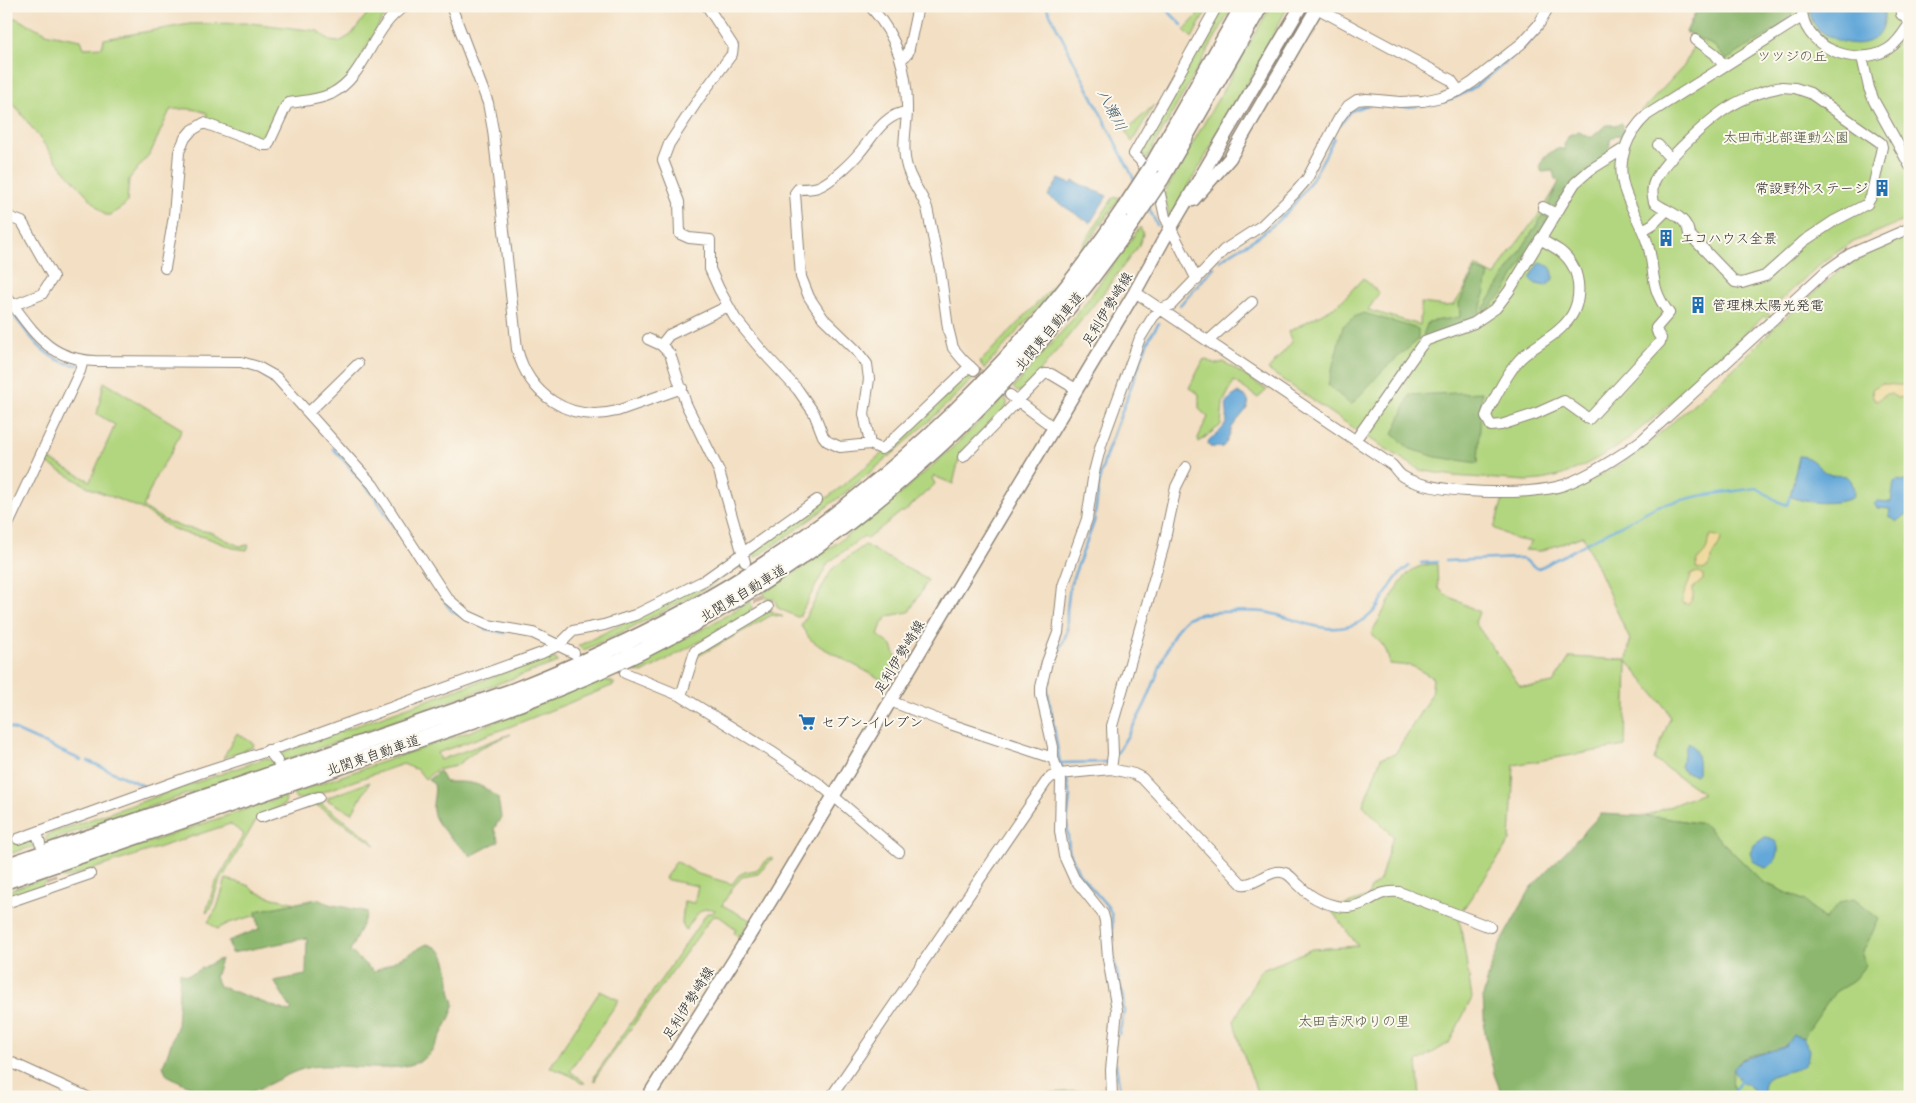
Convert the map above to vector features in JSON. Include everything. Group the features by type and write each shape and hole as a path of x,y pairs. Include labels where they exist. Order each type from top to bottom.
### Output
{"highway":[{"name":"北関東自動車道","path":"6,880 519,704 644,650 729,603 798,559 872,505 945,442 1032,352 1086,287 1128,215 1152,166 1243,6"},
{"name":"北関東自動車道","path":"6,866 513,691 552,675 637,637 722,591 831,518 896,466 982,386 1048,310 1100,244 1161,179 1260,6"}],"main road":[{"name":"足利伊勢崎線","path":"648,1097 787,873 1135,292 1301,6"},
{"name":"足利伊勢崎線","path":"1170,229 1182,212 1230,158 1316,7"}],"street":[{"path":"165,268 174,216 179,152 191,131 204,123 262,145 268,145 286,106 330,94 351,80 381,28 390,17 405,6"},
{"path":"451,6 488,103 493,130 518,349 520,359 530,380 544,395 557,404 569,410 585,413 616,411 682,388"},
{"path":"707,6 733,46 732,54 700,97 669,144 663,160 679,202 680,234 688,238 710,240 710,269 728,306 735,318 763,352 798,390 814,413 820,432 827,441 840,447 870,444 881,449 972,368 953,348 927,208 911,181 906,163 907,112 905,71 902,59 890,32 870,6"},
{"path":"902,59 908,53 918,6"},
{"path":"1197,280 1170,229 1165,217 1160,194 1144,166 1134,154 1217,6"},
{"path":"1112,1097 1111,1070 1117,1010 1108,959 1105,921 1103,914 1074,878 1064,856 1060,832 1062,787 1053,758 1053,747 1041,695 1041,687 1047,662 1058,633 1063,586 1087,519 1094,472 1101,445 1140,338 1153,317 1171,305 1197,280 1211,262 1224,250 1269,220 1302,186 1313,169 1339,118 1353,102 1367,98 1410,102 1434,99 1459,91 1522,43 1539,24 1549,6"},
{"path":"1540,239 1560,252 1573,268 1579,289 1578,299 1570,318 1563,327 1527,353 1512,370 1486,416 1491,426 1502,425 1535,414 1564,401 1589,419 1660,342 1661,338 1656,328 1669,313 1659,300 1654,286 1652,263 1643,230 1624,189 1622,180 1622,158 1635,128 1647,116 1802,12 1810,34 1822,44 1847,56 1862,57 1874,55 1888,49 1898,40 1910,22 1901,14 1900,6"},
{"path":"1316,7 1451,80 1459,91"},
{"path":"1696,40 1715,54 1724,66"},
{"path":"1862,57 1874,101 1910,166"},
{"path":"1782,87 1795,88 1810,93 1882,145 1871,197 1867,204 1814,234 1762,278 1742,283 1734,282 1689,234 1688,229 1679,216 1666,210 1654,202 1653,186 1661,171 1672,159 1708,122 1723,111 1754,96 1782,87"},
{"path":"870,444 864,414 869,371 867,364 856,350 823,318 804,286 801,277 795,193 798,189 817,188 824,184 853,160 877,129 895,116 907,112"},
{"path":"1658,145 1672,159"},
{"path":"1359,435 1421,346 1427,340 1474,323 1496,308 1509,291 1571,189 1581,177 1625,148"},
{"path":"1544,207 1556,214"},
{"path":"1643,230 1653,224 1666,210"},
{"path":"6,216 22,222 53,277 42,294 14,305"},
{"path":"1135,292 1392,464 1401,475 1410,480 1452,489 1521,492 1544,490 1565,484 1597,469 1631,448 1816,280 1850,254 1910,228"},
{"path":"6,296 41,342 65,355 83,360 241,362 258,367 276,377 373,485 448,598 456,607 468,616 488,625 533,633 574,653"},
{"path":"1208,340 1252,302"},
{"path":"661,345 668,335 728,306"},
{"path":"648,338 661,345 670,354 693,419 719,471 744,558"},
{"path":"6,529 80,371 83,360"},
{"path":"309,412 358,364"},
{"path":"964,458 1046,373 1076,389"},
{"path":"1010,395 1054,427"},
{"path":"1111,769 1113,754 1112,726 1163,548 1176,487 1186,467"},
{"path":"18,839 38,838 268,750 542,653 559,645 573,631 624,619 665,601 744,558 817,500"},
{"path":"681,696 695,651 763,606"},
{"path":"625,674 681,696 772,752 818,783 899,852"},
{"path":"890,700 947,723 1053,758"},
{"path":"268,750 277,761"},
{"path":"831,1097 1046,782 1050,777 1059,774 1111,769 1134,774 1142,778 1242,884 1250,884 1274,872 1287,874 1311,896 1340,906 1356,906 1384,892 1398,892 1490,927"},
{"path":"260,817 290,801 319,797"},
{"path":"6,903 53,882 90,874"},
{"path":"6,1060 87,1097"}],"green space":[{"path":"373,6 398,6 392,9 381,21 349,79 319,98 288,100 264,140 206,120 207,113 202,111 189,109 170,110 151,152 129,179 127,202 111,215 105,215 59,164 17,108 6,98 6,25 10,17 6,14 6,10 11,16 49,34 81,40 84,48 102,47 104,39 190,24 250,23 318,31 330,41 339,42 351,35"},
{"path":"1206,6 1209,6 1192,38 1184,30"},
{"path":"1221,6 1233,6 1146,160 1141,150"},
{"path":"1271,6 1288,6 1257,67 1170,218 1164,196 1166,190"},
{"path":"1699,6 1910,6 1910,218 1849,244 1819,265 1767,313 1778,324 1838,272 1877,249 1910,235 1910,1097 1706,1097 1825,920 1805,901 1763,882 1704,824 1646,816 1703,793 1654,760 1670,718 1667,710 1627,661 1625,746 1514,765 1510,841 1459,915 1472,998 1449,1043 1417,1062 1420,1097 1266,1097 1258,1095 1234,1021 1260,971 1312,949 1358,946 1331,910 1368,897 1371,888 1380,880 1393,836 1363,805 1381,758 1395,754 1431,695 1433,678 1412,666 1389,664 1384,647 1371,634 1401,582 1414,569 1437,564 1438,588 1445,594 1479,612 1475,623 1520,686 1532,687 1553,683 1570,657 1627,660 1630,640 1583,536 1541,551 1525,550 1532,542 1515,539 1494,528 1504,496 1531,498 1556,493 1577,487 1621,464 1641,450 1733,369 1775,327 1764,316 1661,412 1616,448 1560,476 1541,480 1527,481 1453,476 1420,470 1361,433 1268,370 1292,342 1288,332 1339,304 1363,278 1379,293 1368,310 1420,325 1421,303 1445,306 1454,305 1476,266 1495,276 1506,257 1541,212 1560,181 1609,152 1638,115 1684,66 1697,38 1686,32"},
{"path":"1699,6 1799,6 1798,10 1795,8 1789,22 1726,60 1716,47 1686,32"},
{"path":"1154,105 1132,142 1126,131"},
{"path":"1622,123 1624,131 1620,136 1616,135 1610,140 1609,157 1585,173 1555,213 1547,209 1559,181 1555,179 1553,171 1542,172 1539,167 1544,157 1557,148 1565,150 1564,145 1569,135 1579,132 1591,138 1606,125"},
{"path":"1113,198 1120,198 1048,297 984,369 980,362 1049,291 1077,254"},
{"path":"1543,215 1549,217 1505,292 1484,313 1484,308"},
{"path":"1140,227 1143,234 1139,245 1104,292 1025,390 1017,392 1013,388 1078,313"},
{"path":"1476,269 1489,274 1479,317 1427,338 1423,335 1428,322 1460,317 1459,303"},
{"path":"1364,313 1418,329 1418,340 1385,368 1351,405 1328,385 1343,326 1356,316"},
{"path":"1204,359 1216,364 1224,362 1267,390 1258,398 1234,381 1223,403 1221,425 1199,442 1198,438 1208,417 1199,409 1199,394 1189,388"},
{"path":"968,375 975,377 897,450 814,517 755,558 754,555 757,549 813,509 866,467"},
{"path":"104,382 182,429 171,453 157,474 143,507 164,520 181,527 210,532 239,546 249,545 247,550 233,548 205,537 184,533 171,528 140,508 92,489 41,460 43,456 90,481 115,425 97,414"},
{"path":"1482,392 1478,463 1436,457 1410,449 1393,434 1410,395"},
{"path":"1003,398 1007,400 1007,406 961,451 953,484 934,476 932,478 935,484 904,512 901,512 867,539 864,536 828,563 799,617 778,608 774,599 766,598 763,593 859,527 919,478"},
{"path":"865,545 928,580 909,612 888,616 883,621 878,635 892,646 898,662 884,681 821,647 810,639 801,626 832,569"},
{"path":"741,561 741,566 703,590 664,611 584,650 578,646 713,579"},
{"path":"751,601 752,607 748,615 642,673 631,670 630,667 701,630"},
{"path":"770,610 783,617 772,615 696,657 699,651"},
{"path":"555,658 558,662 281,762 280,754 283,752 542,659"},
{"path":"603,679 614,683 614,685 509,727 437,753 440,760 511,734 478,749 456,766 436,770 425,779 418,770 403,764 302,799 295,798 293,793 471,731"},
{"path":"237,733 254,744 253,747 223,758"},
{"path":"266,758 273,761 274,765 45,842 49,834"},
{"path":"439,771 445,782 479,785 498,798 501,817 494,829 499,841 471,856 443,829 433,811 434,784 428,780"},
{"path":"370,782 352,813 327,800 329,797"},
{"path":"284,796 286,800 284,805 258,817 217,887 211,909 206,913 214,886 244,834 230,824 66,878 57,877 56,874"},
{"path":"315,802 321,803 375,845 315,805 262,822 263,819"},
{"path":"1601,814 1658,817 1704,824 1763,882 1805,901 1824,920 1840,902 1854,899 1879,919 1862,954 1865,966 1852,982 1835,992 1803,1038 1793,1035 1783,1047 1745,1057 1739,1061 1735,1067 1733,1078 1733,1089 1737,1097 1503,1097 1494,1074 1485,1034 1483,996 1492,964 1502,940 1531,888"},
{"path":"6,839 16,843 32,842 35,846 6,855"},
{"path":"769,858 773,858 758,874 742,877 733,887 722,905 750,920 739,937 734,933 736,929 720,917 715,916 711,918 597,1075 595,1081 595,1075 707,913 713,913 715,910 705,909 701,911 686,930 682,924 684,901 694,903 698,886 665,878 676,861 698,874 732,884 739,875 756,870"},
{"path":"45,878 46,881 42,886 6,899 6,891"},
{"path":"226,879 248,885 254,891 273,898 297,903 256,911 257,915 229,923 217,929 208,922 217,908"},
{"path":"317,899 329,904 368,912 350,951 374,972 427,944 438,949 443,954 448,970 454,1005 442,1033 429,1055 415,1063 402,1067 320,1066 308,1068 285,1076 251,1092 227,1097 212,1095 167,1075 163,1066 177,1027 180,972 188,975 221,959 215,977 219,986 289,1012 292,1010 274,981 306,975 307,938 232,953 228,941 259,929 256,911"},
{"path":"600,991 619,1000 570,1071 585,1083 581,1083 572,1076 550,1067"},
{"path":"1104,1089 1102,1097 994,1097"}],"sand":[{"path":"1882,383 1906,386 1909,391 1906,397 1897,398 1891,394 1886,394 1877,401 1873,398 1872,389"},
{"path":"1711,535 1718,536 1721,539 1709,566 1703,570 1696,568 1698,561 1706,550"},
{"path":"1699,572 1703,575 1703,580 1693,588 1693,598 1688,605 1682,602 1691,574"}],"water":[{"path":"1809,6 1884,6 1883,26 1876,37 1869,42 1851,44 1841,42 1817,28 1810,15"},
{"path":"1059,179 1071,184 1073,181 1107,196 1090,223 1048,196"},
{"path":"1539,262 1549,266 1553,274 1552,281 1546,286 1536,284 1530,279"},
{"path":"1238,393 1245,396 1248,400 1247,408 1232,428 1224,445 1222,447 1210,447 1209,440 1225,426 1228,400"},
{"path":"1799,456 1812,460 1829,474 1848,477 1854,489 1852,498 1838,502 1821,503 1803,501 1790,496"},
{"path":"1897,480 1910,482 1910,514 1907,514 1897,522 1889,516 1890,509 1877,508 1874,504 1877,501 1891,502 1894,482"},
{"path":"1689,742 1697,756 1698,773 1696,775 1684,772 1681,766 1686,746"},
{"path":"1765,837 1775,841 1778,851 1774,861 1765,868 1753,861 1750,853 1754,845"},
{"path":"1793,1035 1803,1038 1809,1050 1804,1065 1767,1079 1764,1085 1764,1092 1757,1095 1748,1084 1740,1082 1733,1068 1741,1060 1785,1046"}],"waterway":[{"name":"八瀬川","path":"1046,6 1135,181"},
{"path":"1163,6 1182,25"},
{"path":"1524,47 1542,29 1554,6"},
{"path":"1425,105 1451,99 1474,88 1514,55"},
{"path":"1341,124 1351,111 1370,104"},
{"path":"1383,105 1417,106"},
{"path":"1220,261 1259,236 1284,215 1312,180 1334,138"},
{"name":"八瀬川","path":"1149,208 1157,225"},
{"path":"1180,305 1214,267"},
{"path":"6,305 36,344 56,359 79,365"},
{"path":"1063,771 1047,687 1048,679 1067,632 1070,586 1094,522 1100,477 1106,455 1146,346 1159,323"},
{"path":"265,376 278,386"},
{"path":"333,448 375,497 411,552"},
{"path":"1446,561 1521,558 1538,569 1657,506 1699,496 1757,488 1787,505 1790,496"},
{"path":"1421,563 1437,562"},
{"path":"1117,753 1145,704 1174,634 1186,619 1206,613 1253,611 1264,612 1323,628 1347,627 1367,618 1377,607 1393,582 1409,566"},
{"path":"445,602 451,610 465,619"},
{"path":"486,629 505,633"},
{"path":"6,726 81,760"},
{"path":"88,761 144,786"},
{"path":"1060,763 1109,762"},
{"path":"1066,776 1070,796 1067,822 1069,850 1079,873 1108,907 1112,915 1113,956 1123,997 1124,1012 1119,1034"},
{"path":"1116,1064 1119,1086 1123,1097"},
{"path":"1730,1097 1740,1082"}],"tunnel":[{"path":"974,370 1010,395"},
{"path":"752,584 759,602"},
{"path":"46,862 52,879"}],"place":[{"name":"常設野外ステージ","path":"1882,188"},
{"name":"エコハウス全景","path":"1666,238"},
{"name":"管理棟太陽光発電","path":"1698,305"},
{"name":"セブン-イレブン","path":"807,722"}],"park label":[{"name":"ツツジの丘","path":"1792,56"},
{"name":"太田市北部運動公園","path":"1786,137"},
{"name":"太田吉沢ゆりの里","path":"1354,1021"}]}
